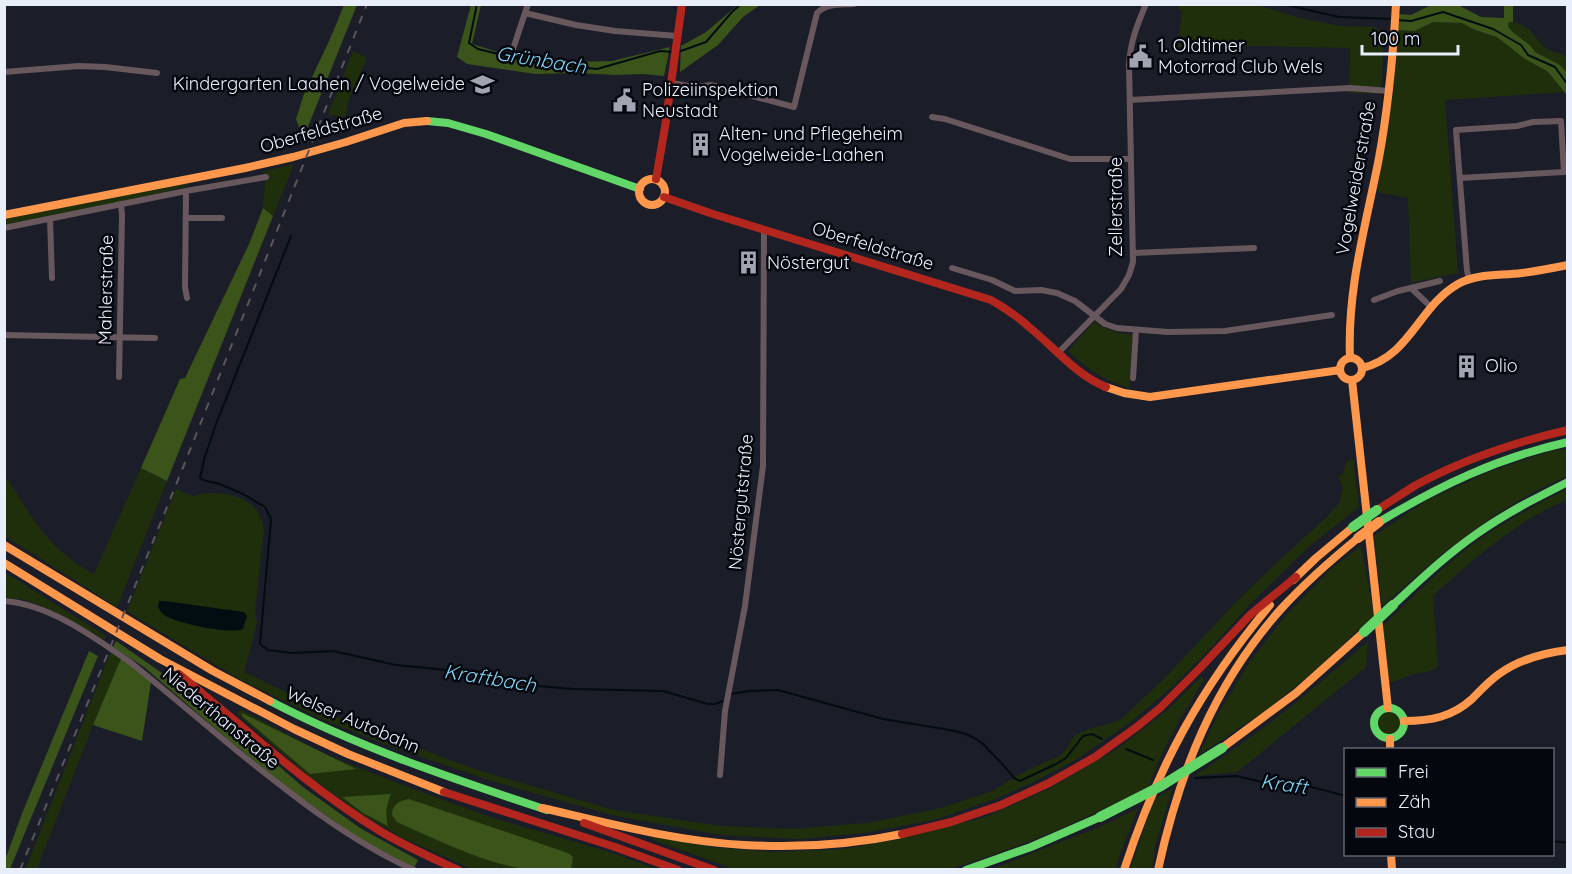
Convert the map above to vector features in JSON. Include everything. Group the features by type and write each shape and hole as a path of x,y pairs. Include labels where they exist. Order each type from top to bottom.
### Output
{"main road":[{"path":"656,179 682,4"},
{"name":"Vogelweiderstraße","path":"1350,358 1350,320 1354,285 1389,91 1395,15"},
{"name":"Oberfeldstraße","path":"4,215 245,168 293,157 404,123 432,120 486,134 640,189 641,199 650,205 661,202 664,197 991,300 1006,307 1075,367 1105,387 1120,393 1150,397 1340,370"},
{"path":"640,189 646,181 656,179 664,186 664,197"},
{"path":"1362,368 1377,364 1389,357 1454,285 1477,276 1539,271 1568,265"},
{"path":"1350,358 1359,362 1362,368 1360,376 1352,380 1346,379 1340,370 1344,361 1350,358"},
{"path":"1352,380 1388,708"},
{"path":"1124,870 1159,777 1190,716 1239,642 1296,577 1324,550 1353,527 1416,486 1495,450 1568,430"},
{"path":"1158,870 1168,823 1198,738 1224,688 1254,644 1289,601 1332,559 1379,522 1450,481 1506,458 1568,442"},
{"path":"966,870 1031,847 1100,817 1161,786 1222,748 1295,694 1461,544 1531,499 1568,482"},
{"name":"Welser Autobahn","path":"4,545 213,671 308,721 470,785 542,808 714,870"},
{"name":"Welser Autobahn","path":"4,563 160,659 294,729 390,772 447,794 615,847 678,870"},
{"path":"542,808 662,834 706,841 780,846 817,846 874,839 905,834 967,817 1039,788 1091,759 1120,739 1158,710 1250,615 1296,577"},
{"path":"1404,721 1439,718 1453,713 1511,665 1534,656 1568,650"},
{"path":"160,659 306,780 350,813 400,842 458,870"},
{"path":"1388,708 1397,710 1404,721 1399,735 1390,744 1373,724 1379,711 1388,708"}],"street":[{"path":"512,52 528,4"},
{"path":"671,82 695,87 711,85 794,107 817,13 825,7 854,4"},
{"name":"Zellerstraße","path":"1094,316 1126,281 1133,262 1130,50 1146,4"},
{"path":"525,13 615,31 677,36"},
{"path":"4,72 79,66 157,73"},
{"path":"1130,100 1350,88 1389,91"},
{"path":"932,117 945,119 1070,159 1131,159"},
{"path":"1460,178 1564,172 1562,121 1456,130 1458,169 1469,278"},
{"name":"Oberfeldstraße","path":"4,228 266,177"},
{"path":"186,191 185,287 187,298"},
{"name":"Mahlerstraße","path":"119,377 121,204"},
{"path":"187,218 222,218"},
{"path":"50,219 52,278"},
{"name":"Nöstergutstraße","path":"720,775 725,711 745,606 763,466 764,230"},
{"path":"1133,253 1254,248"},
{"path":"952,268 992,280 1015,291 1041,290 1057,293 1075,301 1111,327 1168,332 1225,331 1332,315"},
{"path":"1374,300 1440,281"},
{"path":"1411,288 1431,308"},
{"path":"1058,353 1094,316"},
{"path":"1133,378 1136,330"},
{"path":"4,335 155,338"},
{"name":"Niederthanstraße","path":"4,601 34,606 57,616 119,654 285,789 330,822 367,846 414,870"}],"green space":[{"path":"739,4 760,5 743,17 718,45 680,72 681,46 706,32"},
{"path":"344,5 357,5 303,139 296,119 304,94"},
{"path":"471,5 481,5 472,44 517,58 574,62 612,61 670,47 664,76 535,74 467,64 457,57"},
{"path":"1179,5 1257,5 1300,18 1340,26 1375,27 1384,33 1381,94 1349,93 1350,48 1178,47 1182,10 1178,9"},
{"path":"1431,5 1458,5 1481,17 1504,18 1504,5 1513,5 1513,22 1509,22 1508,27 1535,52 1560,65 1567,73 1567,95 1547,71 1525,59 1497,37 1462,23 1433,22 1415,31 1397,30 1399,14 1411,15"},
{"path":"1433,22 1462,23 1497,37 1525,59 1547,71 1564,92 1445,100 1458,273 1411,283 1408,198 1377,192 1393,94 1397,30 1415,31"},
{"path":"1509,22 1523,25 1549,50 1567,58 1567,73 1560,65 1535,52 1508,27"},
{"path":"353,51 367,58 349,99 345,117 328,115"},
{"path":"294,164 273,216 263,208 264,171"},
{"path":"188,182 188,186 92,210 6,224 5,220 21,214"},
{"path":"263,208 273,216 167,481 141,468 180,379 185,378 250,242"},
{"path":"1094,322 1113,331 1133,335 1129,388 1096,373 1068,351"},
{"path":"1567,449 1567,476 1516,502 1469,533 1382,607 1374,536 1426,501 1491,471 1551,451"},
{"path":"1353,459 1359,507 1305,550 1249,605 1171,688 1132,721 1077,759 995,799 934,820 864,833 800,839 721,835 611,815 488,780 378,742 319,718 239,679 127,611 176,489 193,496 216,493 240,498 253,506 264,528 255,610 257,623 244,672 352,724 481,771 614,810 721,826 792,829 867,823 941,808 992,791 1024,772 1059,756 1066,750 1075,735 1120,720 1164,679 1232,606 1330,514 1339,503 1343,488 1338,476 1342,475 1346,462"},
{"path":"141,468 167,481 117,607 5,536 4,477 55,545 66,556 94,574"},
{"path":"1567,489 1567,500 1530,519 1496,542 1433,596 1438,667 1389,683 1383,626 1433,578 1473,544 1507,522"},
{"path":"1361,546 1374,615 1320,666 1268,709 1199,755 1218,714 1251,660 1287,614 1332,568"},
{"path":"4,572 106,636 104,640 54,611 26,600 5,598"},
{"path":"116,641 182,687 241,733 303,787 360,828 418,860 414,868 358,838 292,791 144,667 113,647"},
{"path":"1368,641 1366,667 1237,772 1194,776 1284,712"},
{"path":"89,651 98,656 10,869 5,869 5,857"},
{"path":"111,651 122,658 93,725 37,869 25,870"},
{"path":"122,658 151,682 142,741 93,725"},
{"path":"1201,677 1204,679 1167,745 1149,786 1049,833 945,870 734,869 653,840 654,837 711,847 772,852 843,849 899,839 985,817 1047,790 1117,749 1166,711"},
{"path":"240,709 322,753 400,784 487,816 606,851 657,869 470,868 403,838 361,814 305,773 237,714"},
{"path":"1385,712 1393,712 1400,719 1400,727 1393,734 1385,734 1378,727 1378,719"},
{"path":"242,713 356,769 310,774 242,716"},
{"path":"1172,789 1155,846 1152,869 1130,870 1154,799"},
{"path":"391,794 386,810 388,826 363,813 342,797"},
{"path":"409,799 568,853 573,857 571,869 536,870 508,866 444,843 397,822 392,815 393,808 399,802"},
{"path":"1138,808 1116,869 992,869 1104,825"}],"shaded area":[{"path":"159,601 244,612 247,616 243,629 203,627 164,615 158,607"}],"waterway":[{"name":"Grünbach","path":"477,4 469,43 478,49 535,63 597,69 660,51 673,52"},
{"name":"Grünbach","path":"678,52 706,42 741,4"},
{"name":"Grünbach","path":"1282,4 1339,17 1392,19"},
{"name":"Grünbach","path":"1397,20 1411,21 1443,12 1493,29 1521,45 1528,55 1555,67 1568,85"},
{"name":"Kraftbach","path":"291,236 216,424 200,478 243,494 265,507 271,519 260,644 268,650 292,653 333,651 396,665 477,673 538,686 663,691 708,704 723,701"},
{"path":"730,694 778,690 883,719 966,734 983,744 1014,778 1020,781 1066,758 1083,736 1092,734 1102,739"},
{"name":"Kraft","path":"1126,749 1153,760"},
{"name":"Kraft","path":"1195,778 1237,776 1266,783 1311,787 1344,795"},
{"name":"Kraft","path":"1554,841 1568,843"}],"railway":[{"path":"20,870 367,4"}],"traffic: fast":[{"path":"427,121 448,123 486,134 640,189"},
{"path":"1379,522 1470,474 1517,456 1568,442"},
{"path":"1393,605 1443,560 1486,527 1568,482"},
{"path":"1353,527 1377,510"},
{"path":"1364,632 1393,605"},
{"path":"270,701 372,748 547,810"},
{"path":"1389,708 1400,712 1404,723 1400,734 1389,738 1378,734 1374,723 1378,712 1389,708"},
{"path":"1100,817 1161,786 1222,748"},
{"path":"966,870 1031,847 1100,817"}],"traffic: slow":[{"path":"1350,358 1354,284 1385,124 1396,4"},
{"path":"4,215 245,168 293,157 404,123 427,121"},
{"path":"652,179 661,183 665,192 661,201 652,205 643,201 639,192 643,183 652,179"},
{"path":"1362,368 1379,362 1392,353 1433,305 1458,284 1481,276 1522,273 1568,265"},
{"path":"1351,358 1359,361 1362,369 1359,377 1351,380 1343,377 1340,369 1343,361 1351,358"},
{"path":"1106,387 1124,393 1150,397 1340,370"},
{"path":"1352,380 1388,708"},
{"path":"1358,538 1379,522"},
{"path":"1293,580 1353,527"},
{"path":"1158,870 1188,765 1202,731 1236,668 1281,609 1318,572 1358,538"},
{"path":"4,545 213,671 270,701"},
{"path":"4,563 160,659 294,729 348,754 444,792"},
{"path":"1124,870 1151,797 1184,730 1222,667 1270,605"},
{"path":"1222,748 1296,693 1364,632"},
{"path":"1404,721 1432,719 1449,714 1472,699 1495,677 1515,664 1541,655 1568,650"},
{"path":"1390,739 1390,748"},
{"path":"542,808 693,840 744,845 823,845 902,834"},
{"path":"1391,856 1392,870"}],"traffic: jam":[{"path":"656,179 682,4"},
{"path":"664,197 991,300 1020,319 1075,368 1106,387"},
{"path":"1377,510 1416,485 1471,459 1568,430"},
{"path":"902,834 951,822 1001,805 1049,783 1095,757 1160,708 1251,614 1296,577"},
{"path":"179,674 302,776 353,814 399,842 458,870"},
{"path":"444,792 615,847 678,870"},
{"path":"584,823 714,870"}],"place":[{"name":"1. Oldtimer Motorrad Club Wels","path":"1140,56"},
{"name":"Kindergarten Laahen / Vogelweide","path":"483,84"},
{"name":"Polizeiinspektion Neustadt","path":"624,100"},
{"name":"Alten- und Pflegeheim Vogelweide-Laahen","path":"701,144"},
{"name":"Nöstergut","path":"749,263"},
{"name":"Olio","path":"1467,366"}]}
